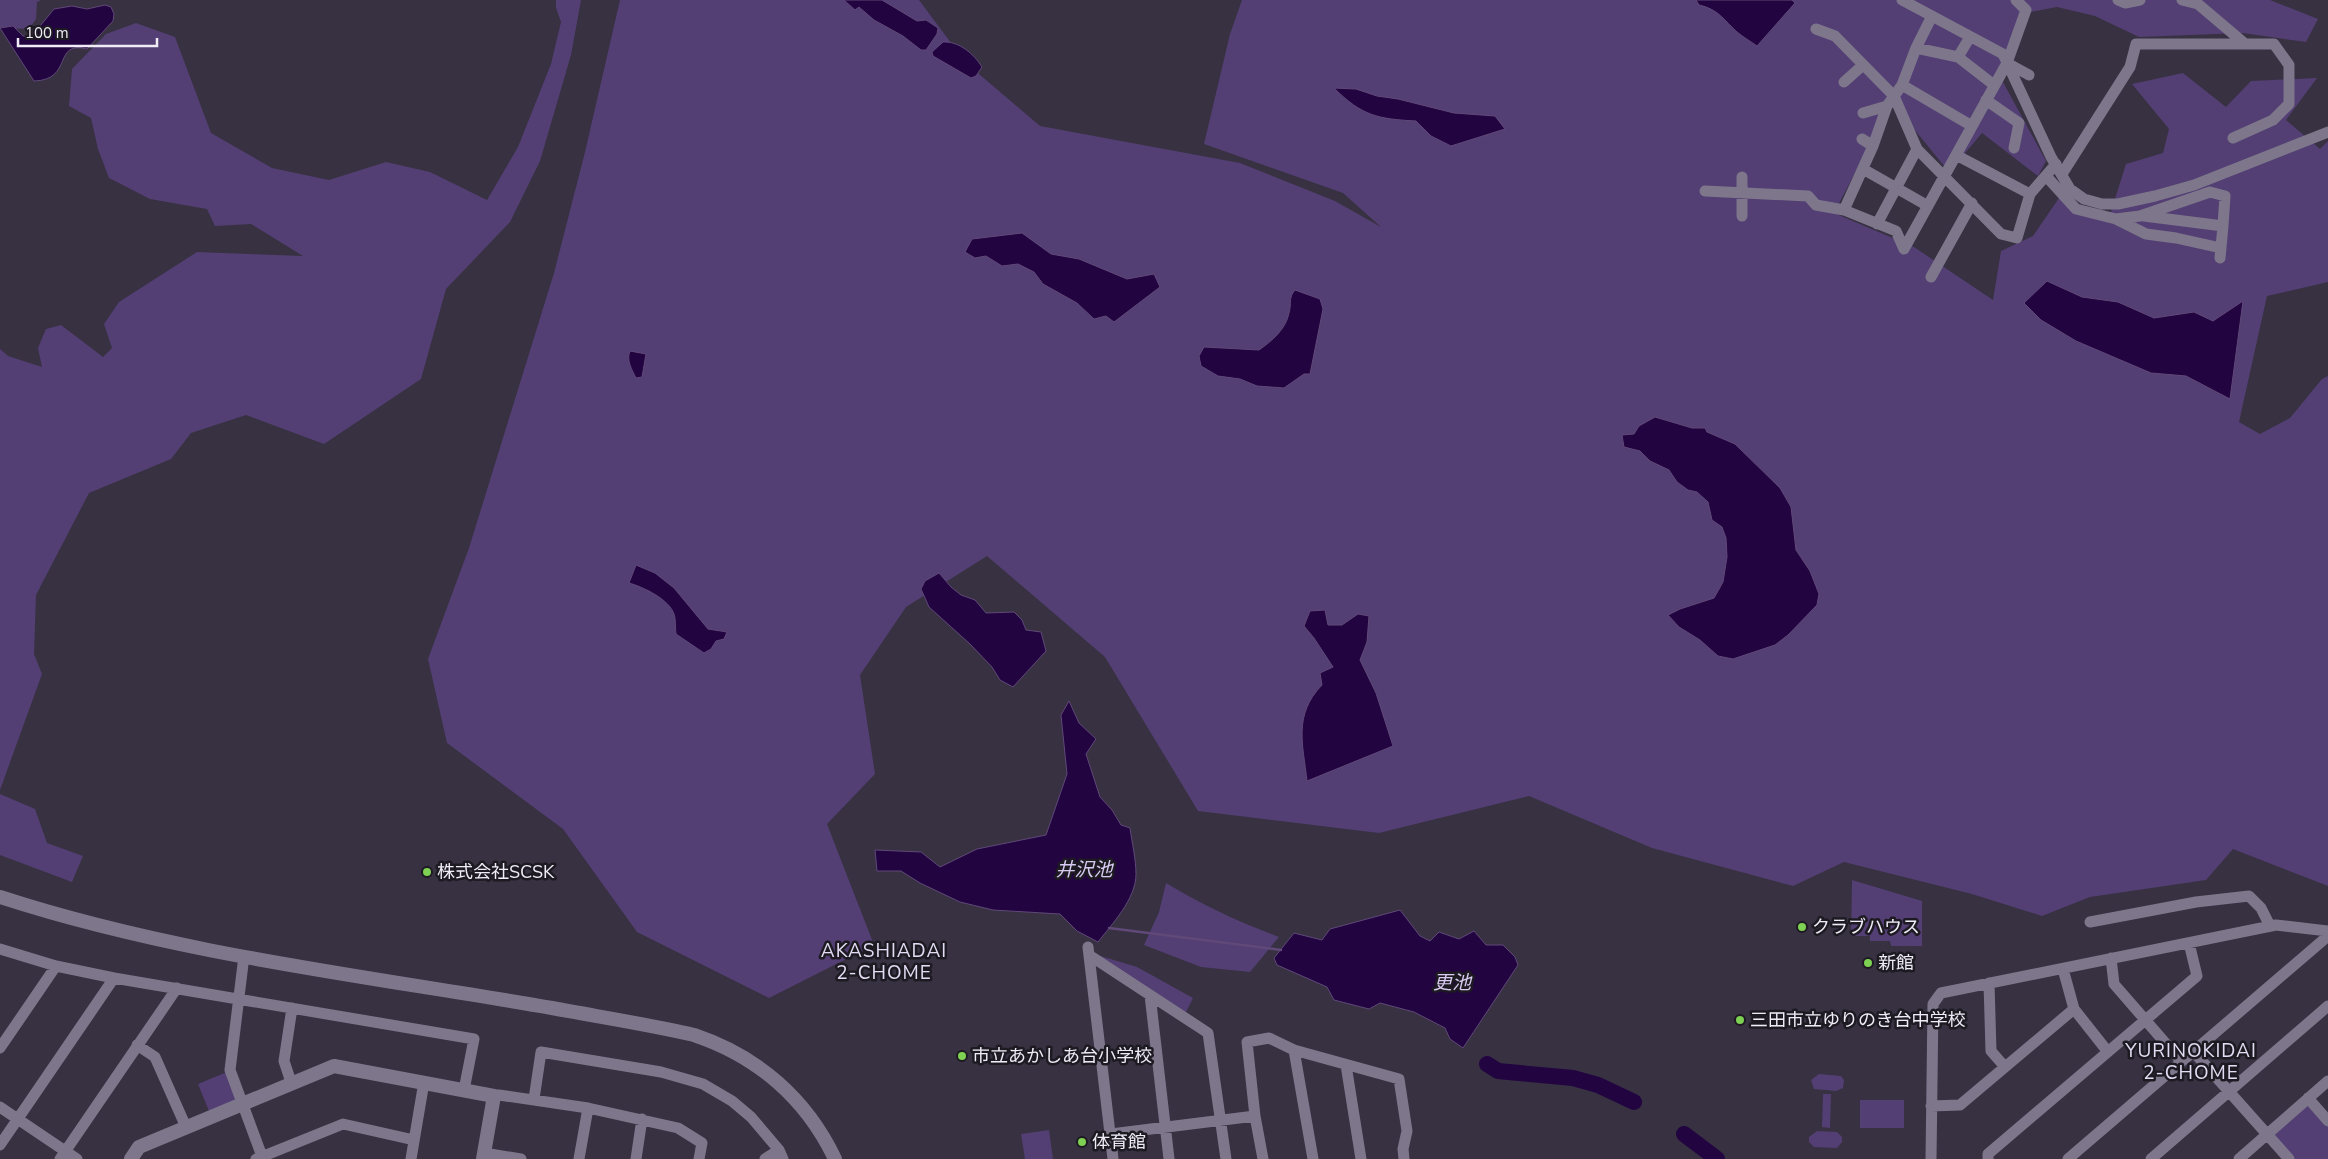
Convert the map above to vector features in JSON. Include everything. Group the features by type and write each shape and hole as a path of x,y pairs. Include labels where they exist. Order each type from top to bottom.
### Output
{"street":[{"path":"1902,0 2003,54 2070,189 2084,199 2102,204 2118,204 2194,185 2328,132"},
{"path":"1705,191 1808,196 1816,205 1844,210 1896,232 1904,249 2007,63 2026,10 2016,0"},
{"path":"2118,0 2125,3 2140,0"},
{"path":"2182,0 2198,4 2244,43"},
{"path":"1844,210 1864,169 1890,101 1902,84 1916,48 1932,16"},
{"path":"1816,30 1835,36 1863,65 1890,101 1917,149 1945,175 2001,234 2017,238 2030,194 2046,176 2059,169 2130,67 2136,44 2274,44 2288,65 2289,104 2273,120 2233,138"},
{"path":"1958,57 1970,37"},
{"path":"1916,48 1958,57 1994,85"},
{"path":"2007,63 2029,75"},
{"path":"1844,82 1863,65"},
{"path":"1902,84 1972,126"},
{"path":"1986,100 2019,123 2014,148"},
{"path":"1863,113 1890,101"},
{"path":"1862,139 1873,146"},
{"path":"1878,224 1917,149"},
{"path":"1956,155 2030,194"},
{"path":"1864,169 1928,206"},
{"path":"2046,176 2076,209 2116,219 2146,234 2176,238 2221,253 2226,196 2210,192 2140,216 2116,219"},
{"path":"1742,177 1742,216"},
{"path":"2184,220 2188,201"},
{"path":"1931,277 1972,203"},
{"path":"2140,216 2223,226"},
{"path":"0,896 45,911 118,931 244,956 670,1029 716,1042 758,1065 793,1096 824,1137 835,1159"},
{"path":"2090,922 2196,902 2249,896 2261,908 2270,926"},
{"path":"1931,1159 1933,1004 1941,993 2270,926 2293,926 2328,931"},
{"path":"2068,1159 2328,936"},
{"path":"1988,1159 1988,1154 2197,976 2189,943"},
{"path":"0,949 56,966 114,978 474,1039 464,1090"},
{"path":"1113,1159 1088,951 1208,1033 1226,1159"},
{"path":"244,956 230,1070 260,1158 343,1124 414,1140"},
{"path":"2112,958 2114,984 2181,1061"},
{"path":"0,1048 56,966"},
{"path":"2063,969 2074,1009 2108,1052"},
{"path":"0,1145 114,978"},
{"path":"1989,983 1991,1051 2005,1067"},
{"path":"62,1155 177,988"},
{"path":"1150,995 1169,1159"},
{"path":"2151,1159 2230,1093 2328,1006"},
{"path":"291,1082 284,1061 292,1008"},
{"path":"1931,1106 1960,1105 2074,1009"},
{"path":"1263,1159 1255,1116 1247,1042 1269,1038 1294,1050 1399,1079 1407,1131 1402,1149 1404,1159"},
{"path":"137,1046 155,1057 186,1127"},
{"path":"1294,1050 1313,1159"},
{"path":"2193,1051 2289,1159"},
{"path":"534,1099 541,1052 661,1072 703,1084 732,1101 752,1117 781,1155 765,1159"},
{"path":"1346,1065 1361,1159"},
{"path":"131,1159 139,1147 291,1082 334,1066 494,1096 534,1099 588,1108 678,1128 702,1143 699,1159"},
{"path":"2239,1159 2328,1081"},
{"path":"411,1159 424,1082"},
{"path":"494,1096 484,1156 521,1159"},
{"path":"2308,1098 2328,1122"},
{"path":"0,1107 18,1119 62,1155 77,1159"},
{"path":"579,1159 588,1108"},
{"path":"1111,1134 1255,1116"},
{"path":"636,1159 642,1119"}],"shaded area":[{"path":"0,0 41,0 37,2 36,19 29,29 0,28"},
{"path":"556,0 581,0 571,55 540,161 510,222 446,289 421,379 324,444 246,415 191,433 171,459 89,493 36,595 34,654 42,674 0,790 0,349 8,356 42,367 38,348 46,329 61,325 103,357 112,348 104,324 119,302 197,252 303,256 251,224 215,226 207,209 150,199 109,178 98,149 91,118 69,106 72,69 106,34 136,23 175,37 211,133 272,168 329,180 386,162 430,172 487,200 518,147 551,64 561,22 556,8"},
{"path":"620,0 919,0 966,63 1040,126 1240,163 1335,201 1381,227 1343,193 1204,144 1230,34 1242,0 2270,0 2318,19 2306,42 2243,33 2139,37 2095,16 2057,7 2031,12 1998,73 2046,161 2038,176 1982,133 1949,172 1892,102 1834,213 1914,247 1993,300 2001,251 2033,236 2061,195 2108,221 2126,164 2163,153 2169,129 2132,84 2183,73 2226,107 2251,81 2317,78 2286,120 2320,149 2328,141 2328,282 2267,296 2239,422 2260,434 2290,418 2322,379 2328,376 2328,886 2233,849 2206,880 2090,897 2042,916 1972,894 1844,862 1793,886 1652,848 1529,796 1379,833 1198,811 1105,657 987,556 906,607 860,675 875,774 827,824 874,945 769,998 637,932 563,829 447,743 428,659 469,548 554,273 585,152"},
{"path":"0,794 35,809 47,843 83,856 72,882 0,855"},
{"path":"1852,880 1922,901 1922,946 1891,946 1890,941 1870,941 1870,936 1851,936"},
{"path":"1166,883 1221,913 1279,937 1250,972 1201,967 1144,945 1159,912"},
{"path":"1094,954 1137,967 1193,998 1185,1014"},
{"path":"227,1072 242,1103 211,1116 198,1084"},
{"path":"1819,1074 1841,1076 1844,1080 1843,1088 1836,1091 1814,1089 1811,1080"},
{"path":"1823,1094 1831,1094 1830,1128 1822,1127"},
{"path":"2308,1098 2328,1121 2328,1159 2289,1159 2267,1134"},
{"path":"1860,1100 1904,1100 1904,1128 1860,1128"},
{"path":"1049,1130 1053,1159 1025,1159 1021,1134"},
{"path":"1817,1131 1837,1132 1842,1137 1842,1142 1837,1148 1814,1147 1809,1142 1809,1137"}],"water":[{"path":"844,0 882,0 917,21 926,20 938,28 937,34 926,50 921,50 903,36 874,20 859,7 855,10"},
{"path":"1696,0 1792,0 1795,3 1757,46 1737,32 1716,12 1699,5"},
{"path":"105,5 111,7 114,14 113,21 87,49 76,48 70,50 65,55 59,68 46,79 34,81 0,28 13,26 23,36 31,37 54,9 72,6 87,9"},
{"path":"943,42 960,46 975,57 982,67 976,76 971,78 933,56 932,52"},
{"path":"1334,88 1356,89 1377,96 1398,99 1454,113 1495,116 1505,129 1451,146 1431,136 1416,121 1381,117 1362,110 1353,105"},
{"path":"1022,233 1051,254 1079,259 1127,279 1154,274 1160,287 1114,322 1106,316 1094,319 1077,303 1043,284 1034,272 1018,264 1002,266 986,256 975,258 965,252 972,239"},
{"path":"2047,281 2082,297 2118,302 2154,318 2194,312 2213,321 2243,301 2230,399 2186,376 2151,373 2076,341 2041,320 2024,303"},
{"path":"1295,290 1320,299 1323,309 1310,374 1304,374 1284,388 1257,386 1240,379 1218,376 1201,366 1199,356 1204,347 1259,350 1269,343 1285,324 1291,298"},
{"path":"630,351 646,354 642,377 636,378 633,372 629,361"},
{"path":"1655,417 1692,428 1705,428 1707,432 1735,444 1780,488 1791,507 1796,550 1810,571 1819,594 1817,605 1788,635 1775,645 1733,659 1718,656 1700,640 1679,627 1668,615 1714,598 1723,582 1727,557 1726,538 1722,527 1712,520 1708,502 1697,492 1688,490 1677,482 1669,470 1650,461 1640,451 1624,447 1622,435 1634,434 1639,426"},
{"path":"636,565 655,573 674,588 708,629 727,632 724,639 716,641 711,649 704,653 676,634 675,616 667,603 641,587 629,583"},
{"path":"939,573 951,587 961,595 975,600 986,613 1014,612 1022,620 1026,630 1041,632 1046,651 1013,687 1000,680 992,667 970,644 929,607 921,589 925,581"},
{"path":"1325,610 1328,625 1342,625 1358,614 1369,616 1367,642 1360,660 1376,693 1393,746 1307,781 1302,742 1303,719 1313,696 1322,685 1320,673 1333,667 1304,626 1310,611"},
{"name":"井沢池","path":"1069,701 1079,723 1096,739 1086,754 1100,797 1112,810 1121,825 1130,828 1135,863 1135,883 1128,902 1098,942 1077,931 1060,914 993,910 960,902 920,883 901,871 877,871 875,850 921,852 940,867 977,849 1046,835 1067,774 1061,715"},
{"name":"更池","path":"1400,910 1420,936 1430,941 1439,932 1459,939 1474,931 1486,945 1503,945 1515,957 1518,965 1463,1048 1450,1039 1445,1028 1414,1012 1380,1003 1369,1009 1334,1000 1327,987 1277,965 1274,958 1294,933 1322,940 1330,929"}],"waterway":[{"path":"1109,928 1281,950"},
{"path":"1487,1064 1498,1071 1573,1078 1598,1085 1634,1102"},
{"path":"1684,1134 1717,1159"}],"place":[{"name":"株式会社SCSK","path":"427,872"},
{"name":"クラブハウス","path":"1802,927"},
{"name":"新館","path":"1868,963"},
{"name":"三田市立ゆりのき台中学校","path":"1740,1020"},
{"name":"市立あかしあ台小学校","path":"962,1056"},
{"name":"体育館","path":"1082,1142"}],"district":[{"name":"AKASHIADAI 2-CHOME","path":"884,961"},
{"name":"YURINOKIDAI 2-CHOME","path":"2191,1061"}]}
